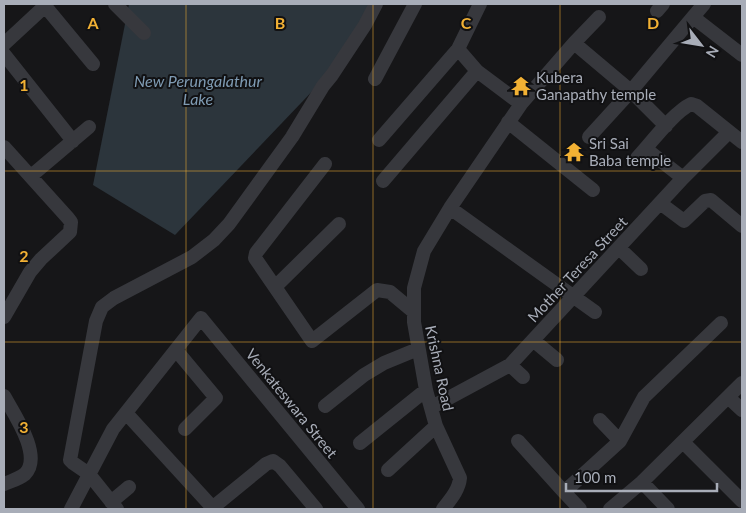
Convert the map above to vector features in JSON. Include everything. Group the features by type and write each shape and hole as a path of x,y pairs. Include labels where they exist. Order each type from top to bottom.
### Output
{"street":[{"path":"115,4 144,34"},
{"path":"129,487 114,506 89,474 70,460 99,313 106,303 114,298 199,252 229,224 292,137 323,86 365,25 376,4"},
{"path":"375,79 415,4"},
{"path":"589,137 631,91 704,4"},
{"path":"4,44 44,5 94,64"},
{"path":"379,140 458,49 475,6"},
{"name":"Krishna Road","path":"444,509 460,484 460,478 436,426 426,390 418,349 414,312 414,288 424,250 450,208 521,104 599,17"},
{"path":"693,17 742,56"},
{"path":"574,43 631,91 666,126"},
{"path":"458,49 477,71 521,104"},
{"path":"4,54 74,141"},
{"path":"383,181 477,71"},
{"path":"683,178 642,153 687,106 691,104 698,106 742,142"},
{"path":"508,122 592,190"},
{"path":"31,176 89,127"},
{"name":"Mother Teresa Street","path":"432,407 510,365 683,178 729,132"},
{"path":"4,147 68,218 71,228 70,232 30,272 4,317"},
{"path":"325,164 256,254 256,260 312,340 377,290 390,292 414,312"},
{"path":"660,203 684,221 705,200 711,200 742,226"},
{"path":"450,208 595,312"},
{"path":"275,287 339,224"},
{"path":"618,248 641,269"},
{"name":"Venkateswara Street","path":"176,350 201,318 358,509"},
{"path":"564,492 620,441 644,397 721,323"},
{"path":"533,340 557,360"},
{"path":"325,406 364,375 384,363 418,349"},
{"path":"71,509 113,429 176,350 216,398 185,429"},
{"path":"510,365 524,377"},
{"path":"610,509 642,482 742,383"},
{"path":"360,443 426,390"},
{"path":"4,396 21,426 32,458 24,474 4,484"},
{"path":"728,397 742,410"},
{"path":"126,413 212,509 266,464 273,461 280,466 316,509"},
{"path":"600,420 620,441"},
{"path":"388,470 436,426"},
{"path":"518,441 580,509"},
{"path":"683,442 742,501"},
{"path":"642,482 668,509"}],"water":[{"name":"New Perungalathur Lake","path":"129,4 374,4 343,59 175,235 93,185"}],"place":[{"name":"Kubera Ganapathy temple","path":"521,86"},
{"name":"Sri Sai Baba temple","path":"574,152"}]}
